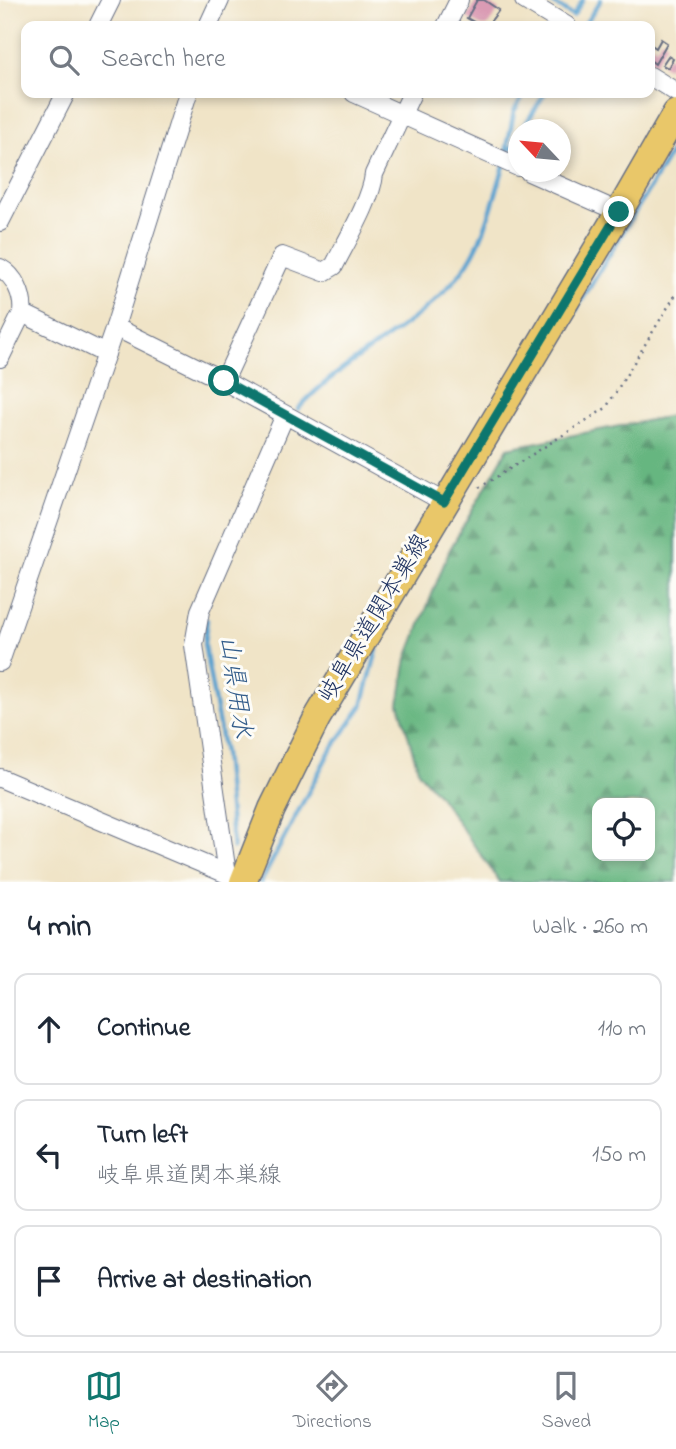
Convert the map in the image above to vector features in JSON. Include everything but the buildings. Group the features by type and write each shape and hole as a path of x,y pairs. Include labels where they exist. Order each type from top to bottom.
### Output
{"main road":[{"name":"岐阜県道関本巣線","path":"238,879 317,718 676,113"}],"street":[{"path":"100,21 111,0"},
{"path":"210,21 220,0"},
{"path":"448,21 459,0"},
{"path":"524,0 560,21"},
{"path":"655,79 676,92"},
{"path":"0,222 63,98"},
{"path":"0,662 115,327 186,98"},
{"path":"366,98 508,163"},
{"path":"224,381 282,256 324,272 334,266 409,98"},
{"path":"552,182 619,212"},
{"path":"0,268 14,280 23,304 22,313 0,358"},
{"path":"22,313 106,354"},
{"path":"115,327 224,381 444,502"},
{"path":"238,879 194,645 200,611 285,415"},
{"path":"0,779 238,879"}],"path":[{"path":"444,502 462,499 606,408 676,294"}],"green space":[{"path":"676,415 676,882 500,882 437,793 419,773 399,704 407,658 449,551 508,448"}],"waterway":[{"name":"山県用水","path":"548,0 573,16 583,0"},
{"path":"587,21 601,0"},
{"name":"山県用水","path":"505,158 514,111 522,98"},
{"path":"529,119 542,98"},
{"path":"570,320 676,144"},
{"name":"山県用水","path":"298,409 338,373 425,309 462,271 477,247 504,166"},
{"name":"山県用水","path":"207,620 204,644 224,753 233,848"},
{"path":"261,882 329,753 362,706 377,650"}],"route":[{"path":"224,381 444,502 619,212"}]}
